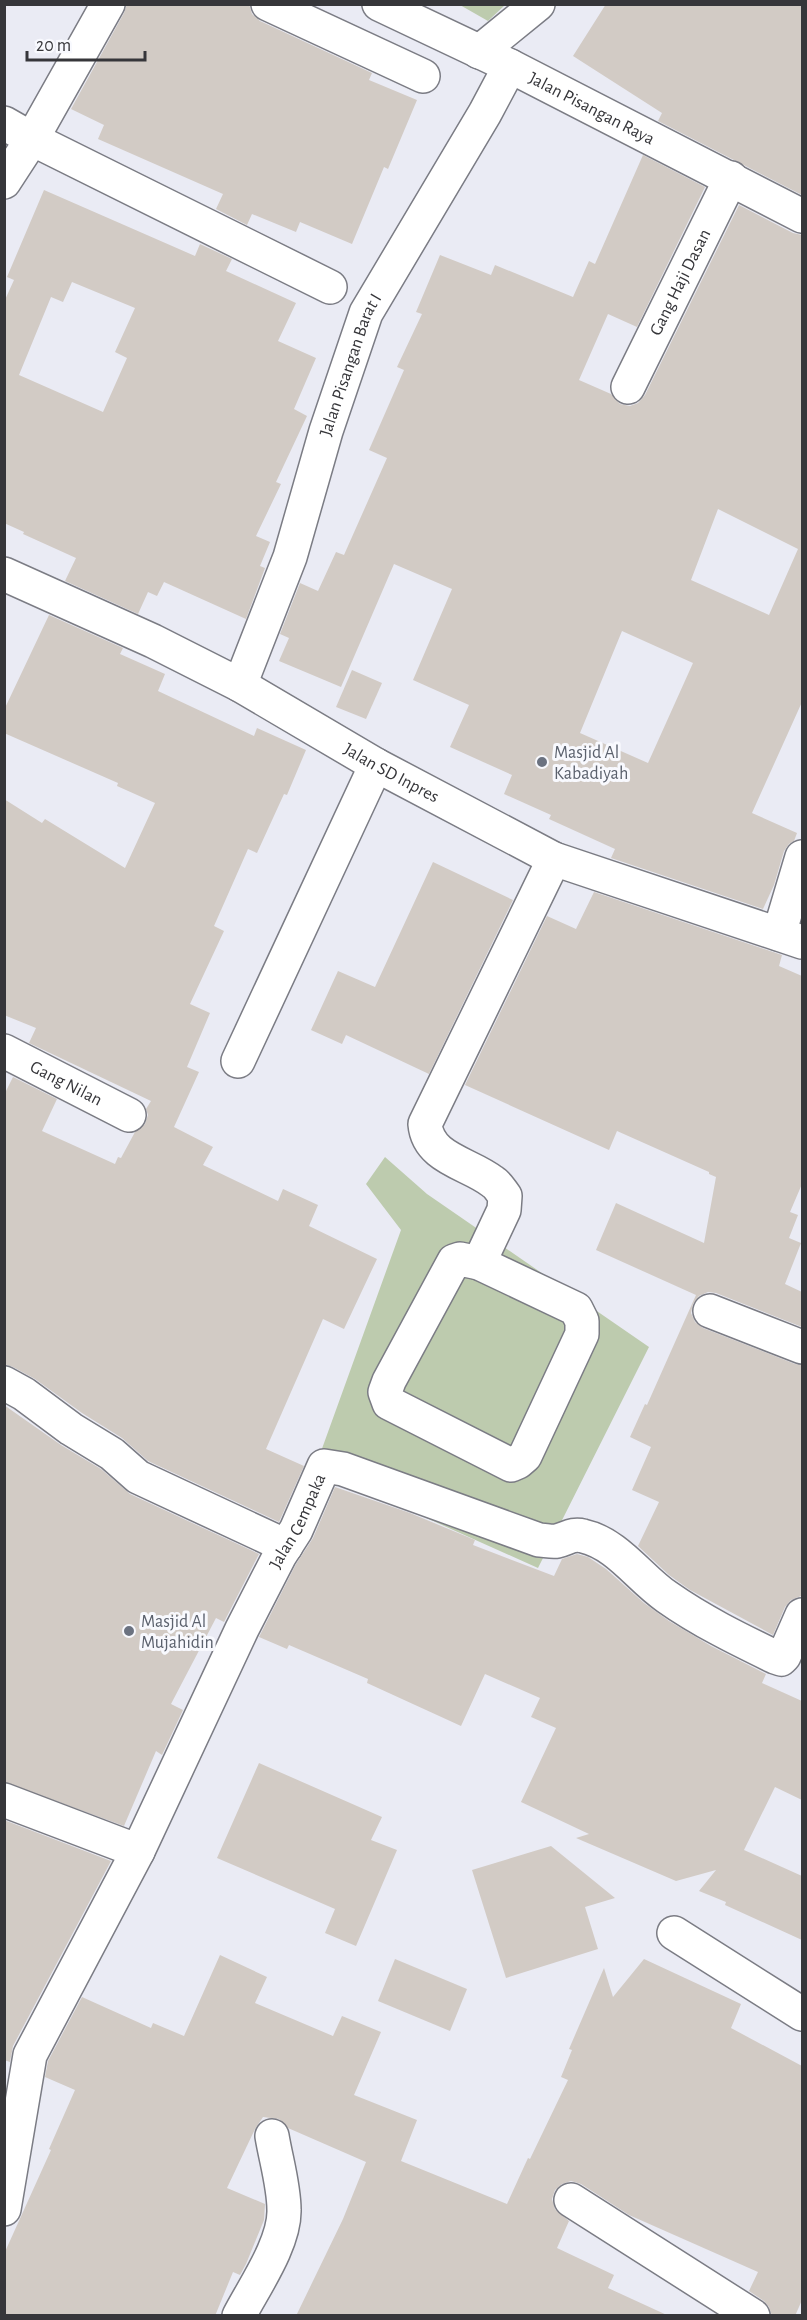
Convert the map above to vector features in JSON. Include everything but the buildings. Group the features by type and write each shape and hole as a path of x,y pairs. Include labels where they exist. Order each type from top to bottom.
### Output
{"street":[{"path":"4,182 32,139 108,4"},
{"path":"268,4 423,76"},
{"name":"Jalan Pisangan Raya","path":"379,4 510,66 802,216"},
{"path":"479,52 538,4"},
{"name":"Jalan Pisangan Barat I","path":"240,685 290,557 326,431 366,313 485,113 510,66"},
{"path":"4,123 330,287"},
{"name":"Gang Haji Dasan","path":"628,387 731,178"},
{"name":"Jalan SD Inpres","path":"10,587 153,642 240,685 376,765 555,859 791,938"},
{"path":"238,1061 376,765"},
{"path":"791,938 802,857"},
{"path":"479,1263 504,1209 505,1196 494,1182 433,1148 426,1135 425,1124 555,859"},
{"name":"Gang Nilan","path":"5,1052 129,1114"},
{"path":"460,1259 479,1263 576,1309 582,1322 582,1334 525,1456 511,1465 389,1403 386,1392 389,1381 454,1261 460,1259"},
{"path":"710,1311 802,1347"},
{"path":"4,1383 112,1454 138,1476 286,1546"},
{"name":"Jalan Cempaka","path":"4,2209 30,2055 138,1851 242,1629 296,1530 321,1469 326,1466 343,1468 538,1540 556,1542 568,1535 581,1535 592,1539 624,1558 665,1596 718,1629 775,1658 781,1659 784,1656 802,1615"},
{"path":"4,1800 138,1851"},
{"path":"674,1933 802,2014"},
{"path":"239,2316 275,2247 281,2230 284,2210 272,2136"},
{"path":"572,2200 753,2316"}],"green space":[{"path":"460,5 505,5 488,21"},
{"path":"385,1157 427,1194 649,1347 538,1568 315,1468 401,1230 366,1184"}],"place":[{"name":"Masjid Al Kabadiyah","path":"542,762"},
{"name":"Masjid Al Mujahidin","path":"129,1631"}]}
